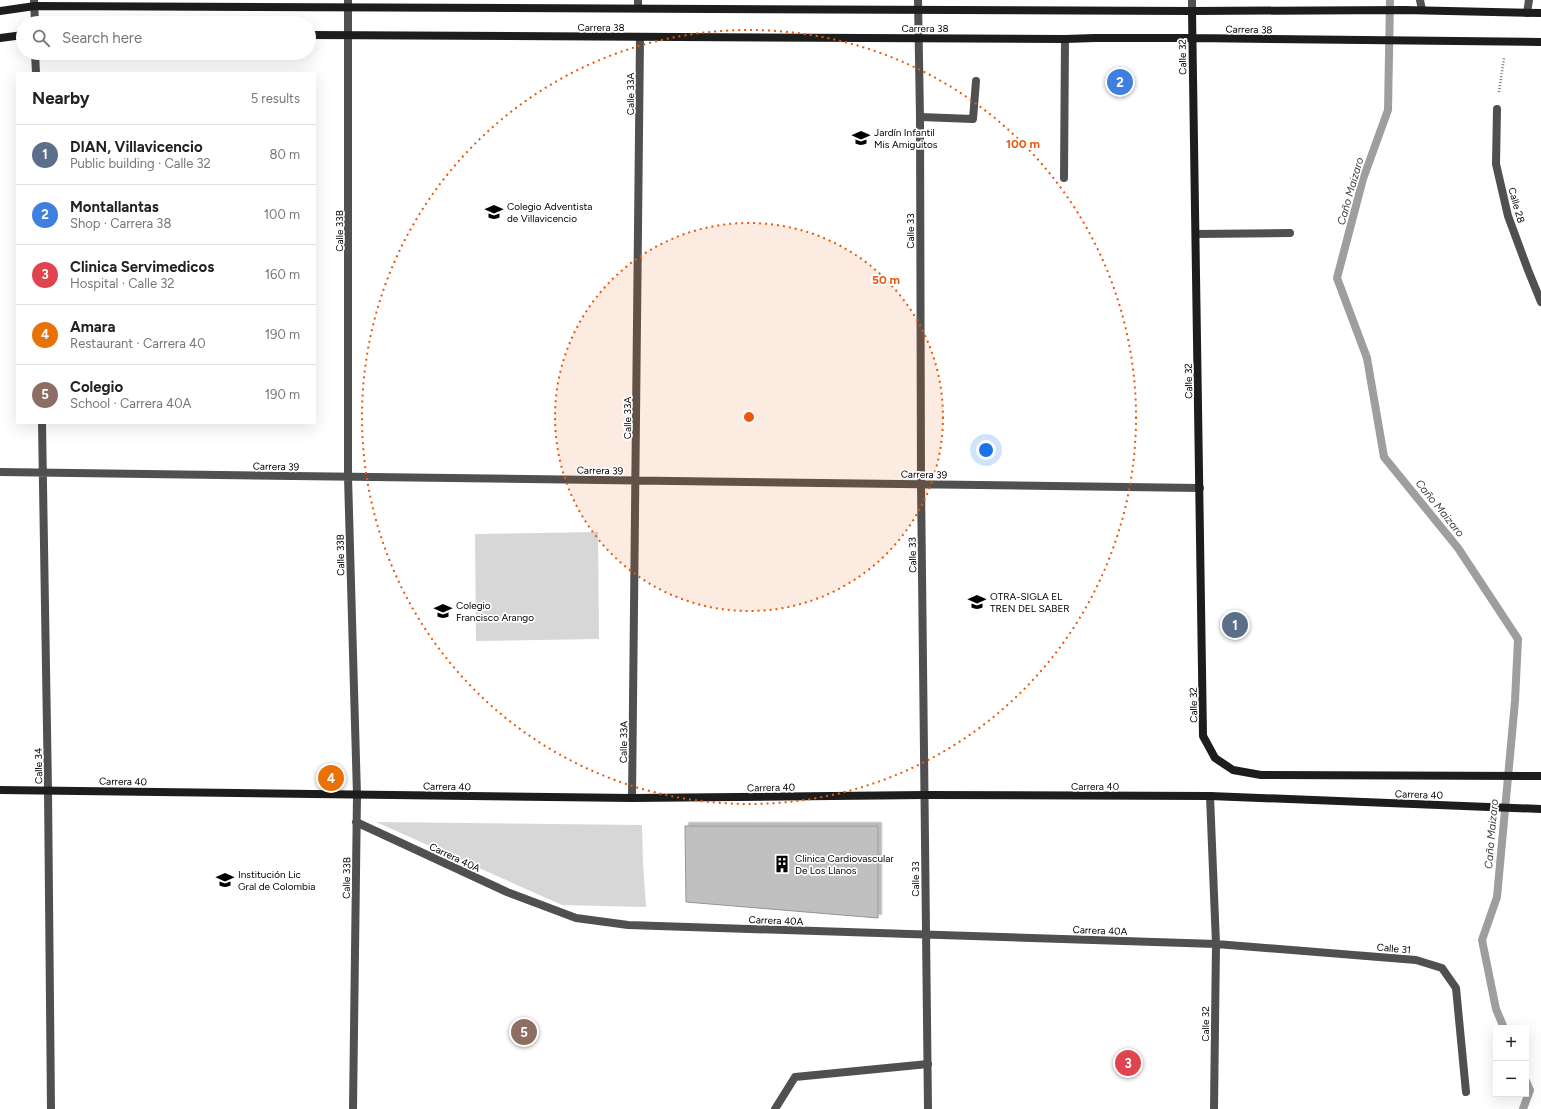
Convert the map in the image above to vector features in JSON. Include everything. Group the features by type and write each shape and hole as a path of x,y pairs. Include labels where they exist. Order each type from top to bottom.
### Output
{"street":[{"name":"Calle 33","path":"918,0 920,117 921,484 928,1109"},
{"name":"Calle 32","path":"1192,0 1203,736 1216,758"},
{"path":"1420,0 1422,10"},
{"path":"1527,13 1529,0"},
{"name":"Carrera 38","path":"0,11 35,3 638,4 918,9 1192,11 1422,10 1541,13"},
{"path":"35,3 35,16"},
{"name":"Calle 33B","path":"348,4 348,477 357,795 353,1109"},
{"name":"Carrera 38","path":"316,35 640,38 1192,38 1541,42"},
{"path":"0,38 16,36"},
{"name":"Calle 33A","path":"632,798 640,38"},
{"path":"1064,178 1065,39"},
{"path":"35,60 36,72"},
{"path":"920,117 973,119 976,81"},
{"name":"Calle 28","path":"1497,109 1496,164 1508,216 1541,302"},
{"path":"1196,234 1290,233"},
{"name":"Calle 34","path":"42,424 51,1109"},
{"name":"Carrera 39","path":"0,472 1200,488"},
{"name":"Carrera 40","path":"1216,758 1233,770 1261,775 1541,776"},
{"name":"Carrera 40","path":"0,790 632,798 925,795 1210,796 1541,809"},
{"name":"Calle 32","path":"1210,796 1216,944 1214,1109"},
{"name":"Carrera 40A","path":"356,822 507,892 576,918 628,926 1216,944"},
{"name":"Calle 31","path":"1216,944 1416,960 1442,968 1456,988 1466,1092"},
{"path":"775,1109 795,1077 928,1064"}],"path":[{"path":"1497,109 1506,41"}],"shaded area":[{"path":"598,532 599,639 476,641 475,534"},
{"path":"376,822 642,825 646,907 562,905"}],"building":[{"name":"Clinica Cardiovascular De Los Llanos","path":"685,826 878,826 878,918 686,902"}],"waterway":[{"name":"Caño Maizaro","path":"1390,0 1388,110 1363,179 1337,278 1367,358 1384,457 1458,548 1518,639 1515,701 1497,897 1482,940 1496,1009 1503,1025"},
{"name":"Caño Maizaro","path":"1529,1088 1529,1093"},
{"name":"Caño Maizaro","path":"1523,1109 1527,1097"}],"place":[{"name":"Montallantas","path":"1120,82"},
{"name":"Jardín Infantil Mis Amiguitos","path":"861,138"},
{"name":"Colegio Adventista de Villavicencio","path":"494,212"},
{"name":"OTRA-SIGLA EL TREN DEL SABER","path":"977,602"},
{"name":"Colegio Francisco Arango","path":"443,611"},
{"name":"DIAN, Villavicencio","path":"1235,625"},
{"name":"Amara","path":"331,778"},
{"name":"Clinica Cardiovascular De Los Llanos","path":"782,864"},
{"name":"Institución Lic Gral de Colombia","path":"225,880"},
{"name":"Colegio","path":"524,1032"},
{"name":"Clinica Servimedicos","path":"1128,1063"}]}
